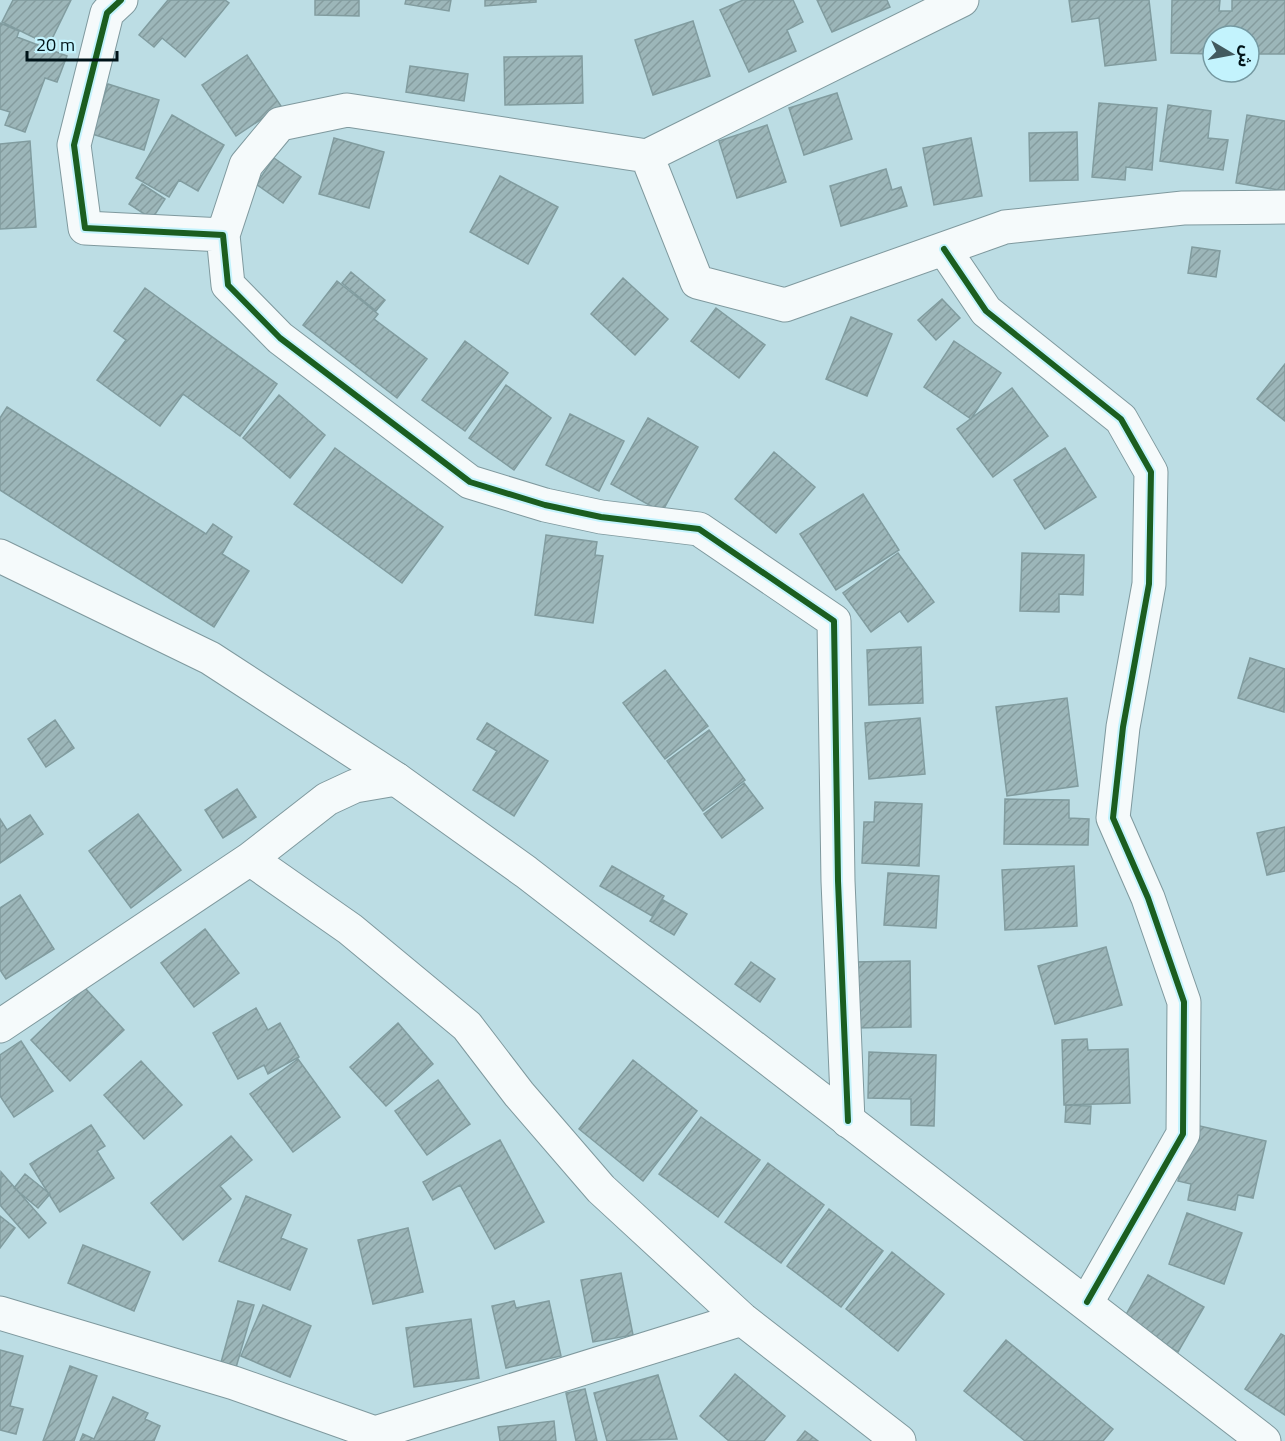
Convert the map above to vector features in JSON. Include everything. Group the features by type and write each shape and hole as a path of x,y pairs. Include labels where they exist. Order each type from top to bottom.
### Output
{"street":[{"path":"121,0 107,14 74,145 85,228 223,235"},
{"path":"848,1121 838,881 834,621 699,530 601,517 546,505 471,482 280,338 228,285 223,235 246,165 280,124 347,110 647,156 962,0"},
{"path":"647,156 697,282 785,305 1005,227 1183,208 1285,207"},
{"path":"944,249 986,311 1121,419 1151,472 1149,584 1124,727 1113,818 1148,898 1184,1002 1183,1134 1086,1302"},
{"path":"0,556 210,657 396,779 526,872 1264,1441"},
{"path":"0,1026 250,859 327,799 355,786 396,779"},
{"path":"250,859 350,929 467,1026 519,1094 602,1189 742,1319 899,1441"},
{"path":"0,1313 234,1383 382,1437 742,1319"}],"building":[{"path":"13,0 71,0 49,45 2,22"},
{"path":"168,0 225,0 229,3 185,57 162,38 154,47 139,35"},
{"path":"315,0 359,0 359,16 315,15"},
{"path":"406,0 451,0 449,11 405,4"},
{"path":"485,0 536,0 536,2 485,6"},
{"path":"743,0 793,0 803,22 787,30 796,51 749,72 720,10"},
{"path":"817,0 887,0 890,7 832,32"},
{"path":"1069,0 1149,0 1156,60 1105,66 1099,18 1072,22"},
{"path":"1172,0 1220,0 1219,11 1232,11 1232,0 1285,0 1285,54 1261,54 1261,24 1201,24 1201,54 1171,53"},
{"path":"693,21 710,76 653,95 635,40"},
{"path":"0,23 19,31 17,37 67,56 57,82 45,78 25,132 5,125 10,112 0,109"},
{"path":"247,55 281,106 236,136 202,85"},
{"path":"582,56 583,103 505,105 504,57"},
{"path":"410,66 468,74 464,101 406,92"},
{"path":"108,84 159,100 144,150 92,134"},
{"path":"837,93 852,139 804,155 789,108"},
{"path":"1099,103 1157,108 1152,170 1126,167 1125,180 1092,177"},
{"path":"1168,105 1211,111 1208,138 1228,140 1223,170 1160,161"},
{"path":"172,115 224,145 198,191 179,180 169,197 136,178"},
{"path":"1247,115 1285,121 1285,191 1236,183"},
{"path":"767,125 786,182 737,198 719,141"},
{"path":"1077,132 1078,180 1030,181 1029,133"},
{"path":"334,138 384,152 369,208 319,194"},
{"path":"971,138 982,196 934,205 923,148"},
{"path":"30,141 36,227 0,229 0,144"},
{"path":"274,158 301,177 283,203 256,184"},
{"path":"886,169 892,190 901,187 907,206 841,226 830,186"},
{"path":"500,176 558,207 528,264 470,232"},
{"path":"142,184 165,199 152,219 129,204"},
{"path":"1192,247 1220,251 1216,277 1188,273"},
{"path":"351,272 385,300 376,311 342,283"},
{"path":"623,278 668,319 635,355 591,314"},
{"path":"337,281 378,314 374,319 427,359 397,398 303,325"},
{"path":"145,288 277,384 240,436 183,394 160,426 97,380 126,340 114,331"},
{"path":"942,299 960,318 936,340 918,320"},
{"path":"716,308 765,345 739,378 691,341"},
{"path":"851,317 892,334 867,396 826,379"},
{"path":"465,341 508,373 465,431 422,400"},
{"path":"954,341 1001,373 971,419 924,387"},
{"path":"1285,364 1285,421 1257,399"},
{"path":"506,385 551,418 514,470 469,438"},
{"path":"1012,388 1048,436 993,477 957,429"},
{"path":"279,395 325,435 290,478 243,438"},
{"path":"7,407 206,534 213,524 232,537 222,554 249,571 214,627 0,490 0,418"},
{"path":"570,414 624,441 599,491 546,465"},
{"path":"648,418 698,447 662,512 611,484"},
{"path":"335,448 443,527 402,583 294,504"},
{"path":"1065,448 1096,497 1045,529 1014,480"},
{"path":"774,452 815,487 776,533 735,499"},
{"path":"863,494 899,550 836,590 800,534"},
{"path":"546,535 597,542 595,555 603,556 593,623 535,615"},
{"path":"898,553 934,602 908,622 900,611 871,632 843,593"},
{"path":"1022,553 1084,555 1083,595 1059,594 1059,612 1020,611"},
{"path":"921,647 923,703 869,705 867,650"},
{"path":"1250,658 1285,669 1284,712 1238,698"},
{"path":"665,670 708,726 665,759 623,703"},
{"path":"1067,698 1078,786 1007,796 996,707"},
{"path":"920,718 925,774 869,779 865,723"},
{"path":"55,720 74,748 46,767 28,739"},
{"path":"487,723 548,761 514,816 473,790 497,751 477,739"},
{"path":"709,730 745,780 703,811 667,761"},
{"path":"744,783 763,808 722,838 704,814"},
{"path":"237,789 256,817 223,838 205,810"},
{"path":"1005,799 1069,800 1069,818 1089,819 1088,845 1004,844"},
{"path":"875,802 922,804 919,866 862,863 864,822 874,822"},
{"path":"138,814 181,870 131,908 89,851"},
{"path":"30,815 43,834 0,863 0,819 7,830"},
{"path":"1285,827 1285,871 1267,875 1257,833"},
{"path":"612,866 664,896 652,916 600,886"},
{"path":"1074,866 1077,926 1005,930 1002,870"},
{"path":"888,873 939,876 936,928 884,925"},
{"path":"20,895 54,949 6,979 0,970 0,908"},
{"path":"663,900 687,914 674,935 650,921"},
{"path":"205,929 239,973 194,1007 161,963"},
{"path":"1106,947 1122,1005 1055,1024 1038,966"},
{"path":"910,961 911,1027 854,1028 853,962"},
{"path":"751,962 775,979 760,1002 735,984"},
{"path":"85,988 124,1030 70,1081 31,1040"},
{"path":"256,1008 268,1030 280,1023 299,1057 268,1074 264,1065 238,1079 213,1033"},
{"path":"398,1023 433,1064 386,1106 350,1067"},
{"path":"1087,1039 1088,1050 1128,1049 1130,1103 1064,1105 1062,1040"},
{"path":"21,1041 53,1091 14,1117 0,1096 0,1055"},
{"path":"869,1052 936,1055 934,1126 911,1125 911,1099 868,1098"},
{"path":"298,1059 340,1117 293,1152 250,1094"},
{"path":"633,1060 697,1111 643,1181 579,1129"},
{"path":"141,1061 182,1105 144,1139 104,1095"},
{"path":"438,1080 470,1124 427,1155 395,1111"},
{"path":"1066,1105 1091,1106 1090,1124 1065,1122"},
{"path":"701,1117 760,1160 718,1217 659,1174"},
{"path":"1191,1124 1266,1141 1253,1198 1238,1195 1235,1210 1188,1200 1191,1184 1178,1181"},
{"path":"91,1125 105,1146 97,1151 114,1178 60,1212 30,1164"},
{"path":"231,1136 252,1160 220,1186 231,1199 183,1240 151,1203"},
{"path":"500,1140 544,1222 495,1249 460,1185 433,1200 423,1182"},
{"path":"768,1163 824,1205 781,1263 725,1222"},
{"path":"1,1172 46,1223 29,1238 0,1205"},
{"path":"25,1174 50,1194 38,1208 14,1188"},
{"path":"246,1196 291,1215 281,1238 307,1249 290,1290 219,1261"},
{"path":"829,1209 883,1251 841,1307 787,1266"},
{"path":"1187,1213 1242,1233 1224,1284 1169,1264"},
{"path":"0,1216 15,1228 0,1248"},
{"path":"408,1228 423,1292 373,1304 358,1240"},
{"path":"83,1245 150,1272 134,1311 68,1283"},
{"path":"892,1252 944,1294 898,1351 846,1309"},
{"path":"621,1273 633,1335 593,1342 581,1280"},
{"path":"1148,1275 1204,1307 1178,1352 1123,1320"},
{"path":"238,1301 254,1305 235,1371 220,1366"},
{"path":"514,1301 516,1308 549,1301 561,1356 506,1368 492,1306"},
{"path":"263,1305 311,1326 290,1377 241,1356"},
{"path":"471,1319 479,1378 414,1387 406,1328"},
{"path":"1281,1334 1285,1336 1285,1415 1245,1389"},
{"path":"1006,1340 1113,1429 1103,1441 1025,1441 964,1391"},
{"path":"0,1350 23,1356 10,1406 23,1409 16,1434 0,1430"},
{"path":"70,1366 97,1376 74,1441 43,1441"},
{"path":"735,1374 785,1416 764,1441 729,1441 700,1416"},
{"path":"658,1375 677,1439 607,1441 594,1393"},
{"path":"585,1389 597,1441 576,1441 566,1393"},
{"path":"113,1397 148,1413 145,1419 160,1426 154,1441 80,1441 83,1434 94,1439"},
{"path":"554,1421 556,1441 500,1441 498,1427"},
{"path":"805,1431 818,1441 797,1441"}],"cycle path":[{"path":"121,0 107,13 74,145 85,228 223,235 228,285 280,338 470,482 545,505 601,517 699,529 834,621 838,881 848,1121"},
{"path":"944,249 986,311 1121,419 1151,472 1149,584 1123,727 1113,818 1148,898 1184,1002 1183,1134 1087,1302"}]}
